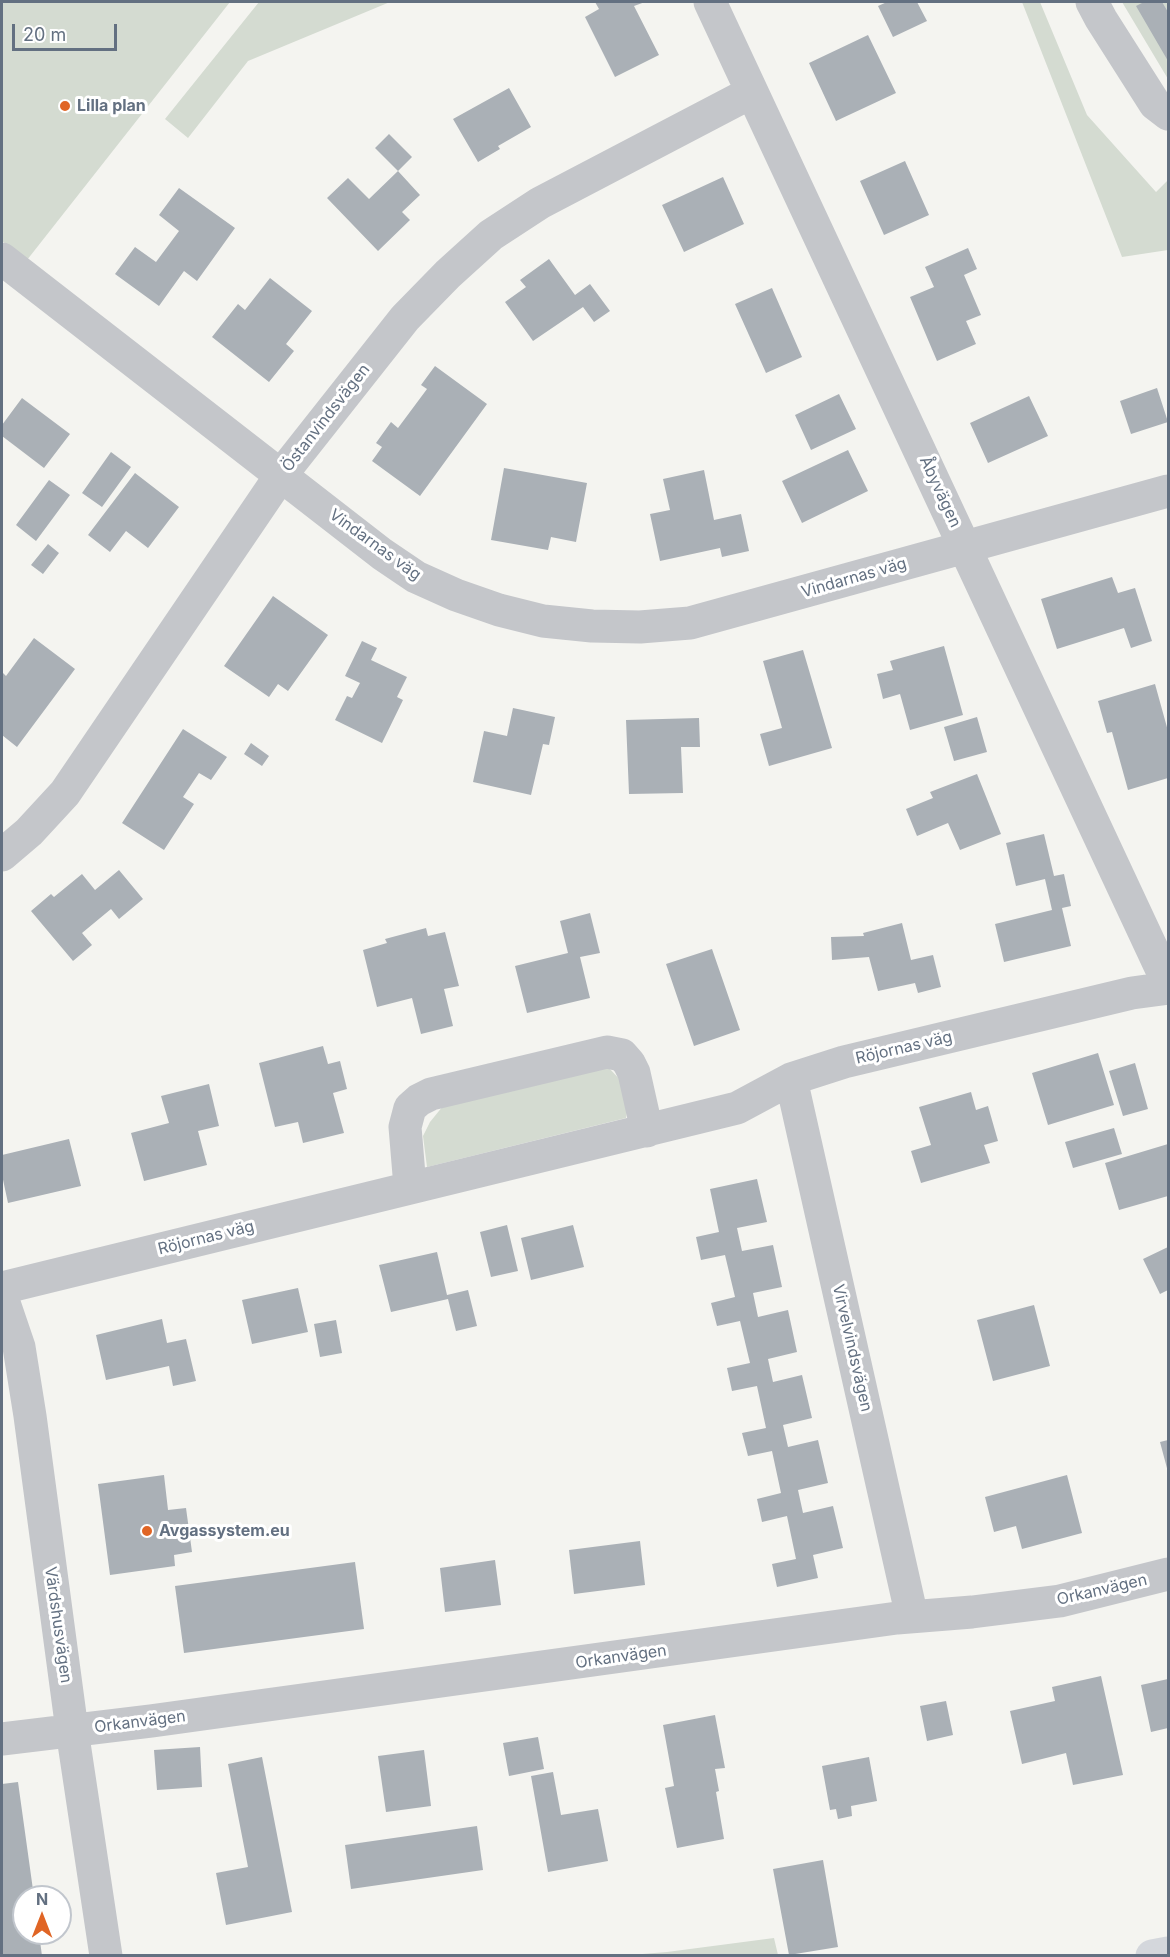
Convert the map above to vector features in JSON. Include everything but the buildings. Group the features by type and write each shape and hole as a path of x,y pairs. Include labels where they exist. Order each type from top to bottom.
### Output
{"main road":[{"path":"1152,1956 1168,1953"}],"street":[{"name":"Åbyvägen","path":"710,2 1168,983"},
{"path":"1092,2 1155,104 1168,114"},
{"name":"Östanvindsvägen","path":"2,855 29,832 65,793 281,475 405,318 447,274 491,235 540,203 752,92"},
{"name":"Vindarnas väg","path":"2,259 382,554 416,577 456,595 499,610 543,621 592,626 640,627 690,622 1168,491"},
{"name":"Röjornas väg","path":"2,1288 737,1108 791,1079 856,1059 1132,993 1168,988"},
{"path":"410,1187 405,1127 410,1108 419,1100 431,1094 607,1052 622,1055 629,1063 634,1073 647,1131"},
{"name":"Virvelvindsvägen","path":"791,1079 912,1617"},
{"name":"Värdshusvägen","path":"2,1297 18,1347 30,1416 72,1730 106,1956"},
{"name":"Orkanvägen","path":"2,1739 912,1617 972,1612 1060,1600 1168,1574"}],"shaded area":[{"name":"Lilla plan","path":"2,2 230,2 27,260 2,241"},
{"path":"259,2 390,2 248,61 188,138 165,119"},
{"path":"1022,2 1040,2 1087,115 1156,192 1168,180 1168,250 1122,257"},
{"path":"1122,2 1168,2 1168,79"},
{"path":"608,1067 625,1085 628,1107 626,1118 427,1167 423,1136 430,1122 443,1106"},
{"path":"774,1938 778,1955 630,1955 667,1952"}],"place":[{"name":"Lilla plan","path":"65,106"},
{"name":"Avgassystem.eu","path":"147,1531"}]}
